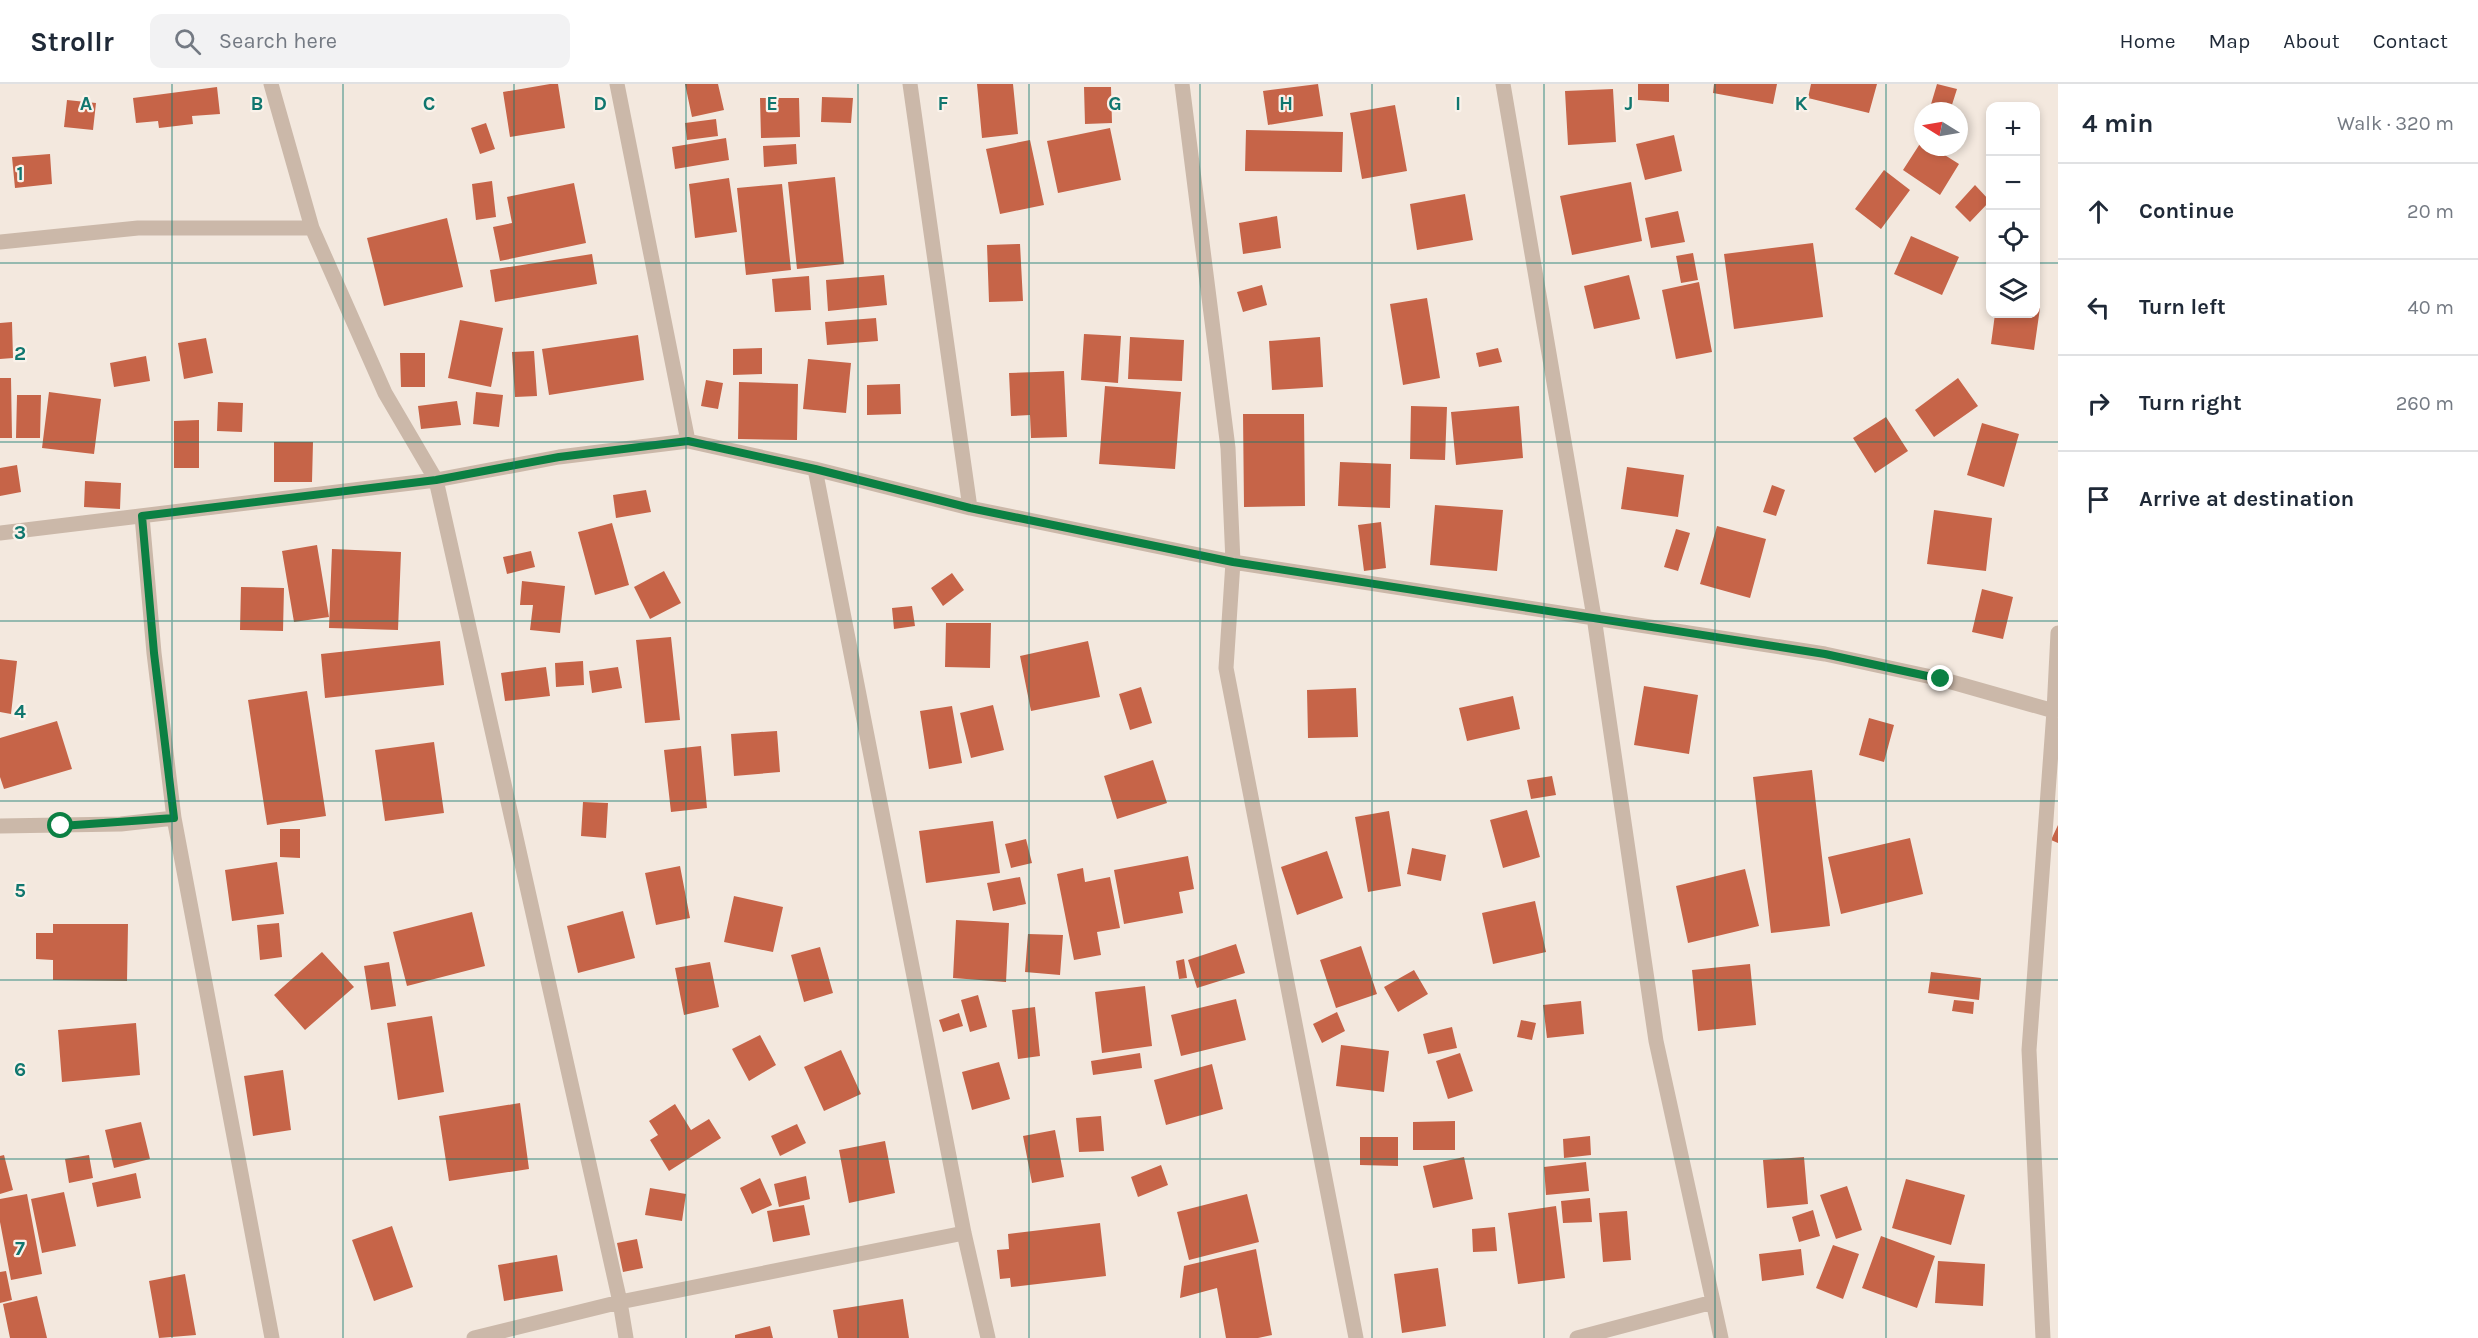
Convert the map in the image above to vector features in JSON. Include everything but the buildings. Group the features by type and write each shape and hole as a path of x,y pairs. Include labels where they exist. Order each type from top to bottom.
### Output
{"street":[{"path":"271,84 312,228 385,393 436,480 620,1302 626,1338"},
{"path":"617,84 688,441"},
{"path":"910,84 970,508"},
{"path":"1182,84 1228,448 1233,562 1226,668 1356,1338"},
{"path":"1503,84 1594,617 1656,1041 1721,1338"},
{"path":"0,242 138,228 312,228"},
{"path":"0,533 436,480 559,457 688,441 815,469 970,508 1233,562 1825,654 1941,679 2054,711"},
{"path":"815,469 964,1233 988,1338"},
{"path":"142,516 154,653 174,818 272,1338"},
{"path":"2043,1338 2029,1050 2058,633"},
{"path":"0,826 121,824 174,818"},
{"path":"474,1338 620,1302 964,1233"},
{"path":"1577,1338 1713,1302"}],"route":[{"path":"61,826 121,824 174,818 154,653 142,516 436,480 559,457 688,441 815,469 970,508 1233,562 1825,654 1941,679"}]}
